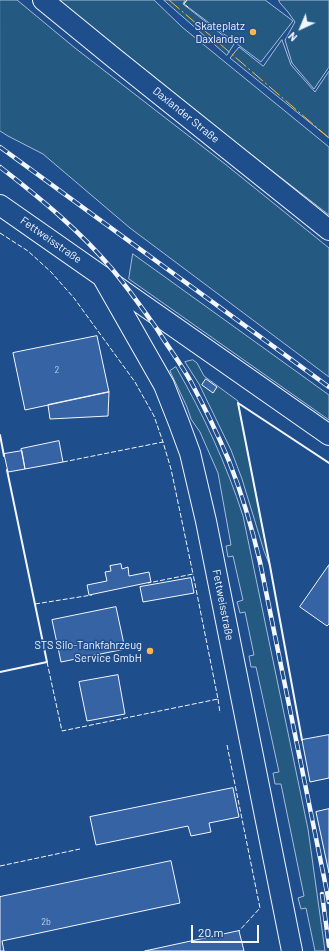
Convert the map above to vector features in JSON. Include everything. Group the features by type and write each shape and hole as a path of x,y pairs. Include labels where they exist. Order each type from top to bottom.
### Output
{"street":[{"name":"Daxlander Straße","path":"43,0 329,230"},
{"name":"Fettweisstraße","path":"0,205 329,434"},
{"name":"Fettweisstraße","path":"102,276 164,385 190,453 209,537 292,951"}],"shaded area":[{"path":"0,0 17,0 75,48 225,164 329,248 329,377 130,228 43,154 0,131"},
{"path":"59,0 154,0 182,27 329,147 329,215 230,138"},
{"path":"164,0 185,0 183,4 234,44 227,55"},
{"name":"Skateplatz Daxlanden","path":"187,0 265,0 293,21 261,62 184,4"},
{"path":"279,0 329,0 329,67 314,89 292,63 285,40 295,22"},
{"path":"282,40 291,65 315,92 329,71 329,138 230,58 239,47 263,66"},
{"path":"133,254 329,395 329,420 129,279"},
{"path":"193,360 197,363 204,376 238,401 270,566 231,450 199,384 185,362"},
{"path":"176,367 214,440 243,516 308,829 325,951 315,951 306,908 301,909 298,898 304,896 281,784 275,784 273,773 279,772 256,667 251,667 249,656 254,655 245,612 240,613 237,602 243,600 233,556 228,557 226,546 231,545 218,473 200,432 191,419 170,371"}],"building":[{"path":"97,336 109,392 25,410 13,353"},
{"path":"206,379 217,387 213,393 202,385"},
{"path":"109,392 108,416 50,419 48,405"},
{"path":"59,441 63,462 25,469 21,449"},
{"path":"22,451 25,469 8,472 4,454"},
{"path":"121,564 122,569 128,567 129,576 149,572 151,582 89,595 87,585 107,581 105,572 111,571 110,566"},
{"path":"329,565 329,624 327,626 300,607"},
{"path":"191,578 194,593 143,602 140,587"},
{"path":"116,607 125,649 61,662 52,620"},
{"path":"118,675 125,714 87,721 79,682"},
{"path":"329,735 329,778 310,782 302,740"},
{"path":"233,788 239,817 209,823 211,832 191,836 188,826 96,845 90,817"},
{"path":"329,809 329,873 316,812"},
{"path":"171,861 180,903 2,941 4,951 0,951 0,897"},
{"path":"239,931 244,951 145,951"}],"railway":[{"path":"0,147 329,387"},
{"path":"0,167 73,228 118,276 157,329 191,382 229,461 250,524 260,562 329,902"},
{"path":"322,894 329,946"}],"fence":[{"path":"187,0 184,4 188,7"},
{"path":"0,233 28,251 51,272 74,298 135,382 154,416 163,442"},
{"path":"63,462 163,442 171,469 193,574 148,583"},
{"path":"47,662 62,731 218,699 193,574"},
{"path":"35,604 92,595"},
{"path":"218,699 220,713"},
{"path":"227,745 260,908 239,931"},
{"path":"0,866 80,849"}],"wall":[{"path":"302,740 238,403 329,463"},
{"path":"0,435 4,456"},
{"path":"0,672 47,662 7,470"}],"power":[{"path":"169,0 329,138"}],"place":[{"name":"Skateplatz Daxlanden","path":"253,32"},
{"name":"STS Silo-Tankfahrzeug Service GmbH","path":"150,651"}]}
